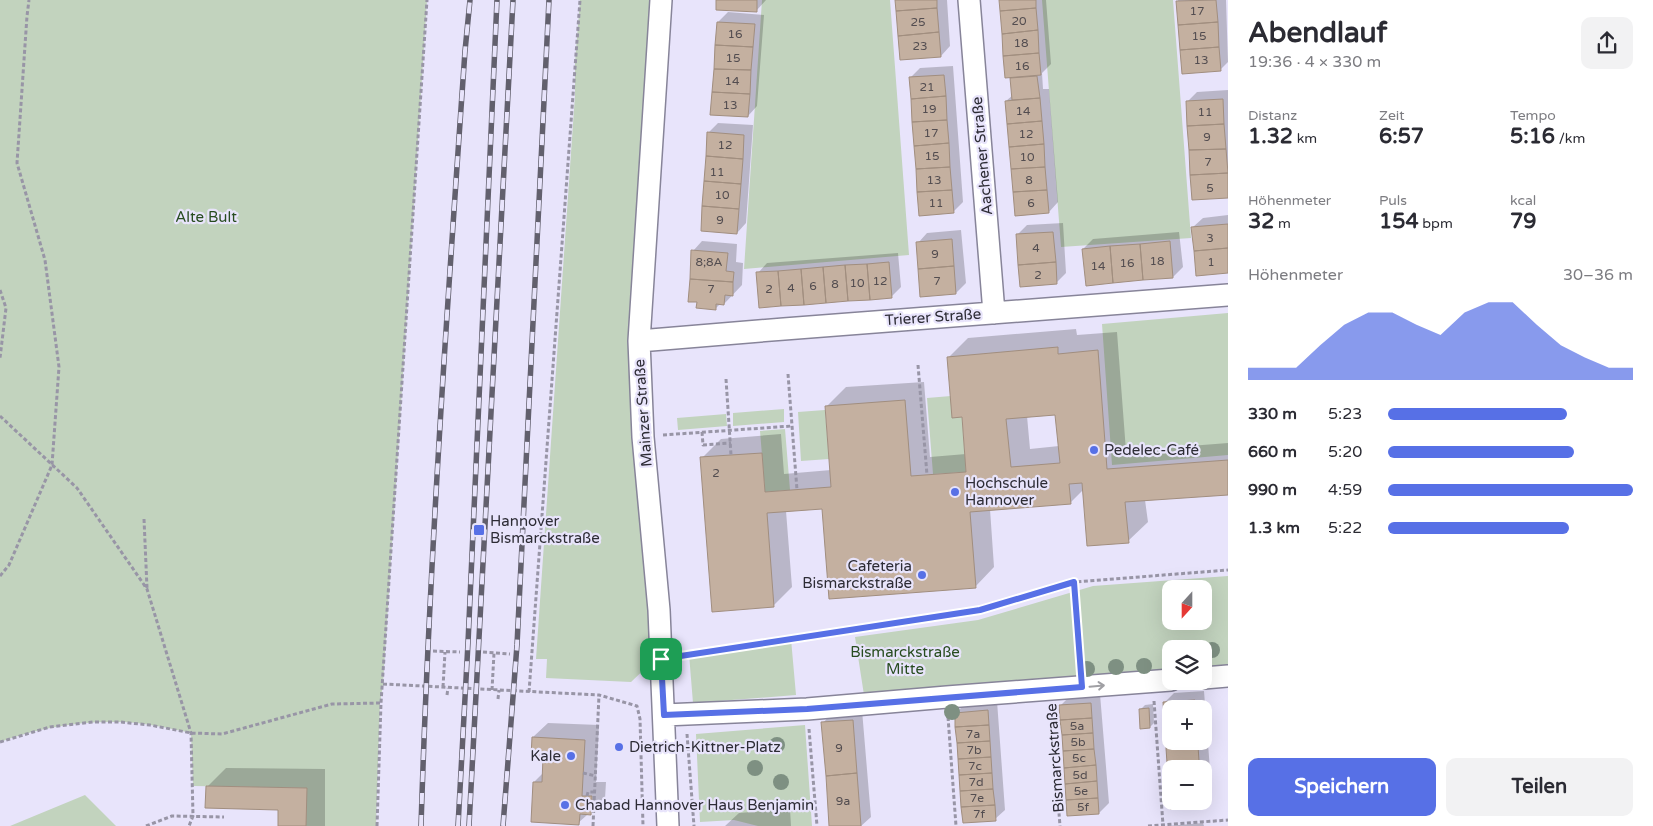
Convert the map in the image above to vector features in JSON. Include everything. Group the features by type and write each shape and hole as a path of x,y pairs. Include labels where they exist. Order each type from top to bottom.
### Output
{"street":[{"name":"Mainzer Straße","path":"661,0 638,341 659,610 668,826"},
{"name":"Aachener Straße","path":"969,0 994,313"},
{"name":"Trierer Straße","path":"638,341 1228,295"},
{"path":"1212,677 1228,676"},
{"name":"Bismarckstraße","path":"664,715 807,709 947,696 1162,681"}],"path":[{"path":"0,576 9,565 52,465 59,367 46,260 17,164 29,0"},
{"path":"377,826 381,703 427,0"},
{"path":"529,692 580,0"},
{"path":"0,290 6,308 0,358"},
{"path":"918,365 927,475"},
{"path":"788,374 797,490"},
{"path":"726,378 731,455"},
{"path":"0,416 78,488 147,589"},
{"path":"644,436 792,426"},
{"path":"702,432 703,445 731,443"},
{"path":"144,519 147,589 192,733 194,816 189,826"},
{"path":"661,659 980,610 1074,582 1228,570"},
{"path":"1074,582 1082,687"},
{"path":"433,651 460,652"},
{"path":"445,652 445,687 447,695"},
{"path":"483,652 510,654"},
{"path":"492,690 494,653"},
{"path":"383,684 599,695 636,706 640,719 643,826"},
{"path":"498,699 499,690"},
{"name":"Bismarckstraße","path":"1049,690 1060,826"},
{"path":"1162,690 1163,825"},
{"path":"593,826 599,695"},
{"path":"947,696 956,826"},
{"path":"0,742 50,727 93,722 120,722 150,725 192,733 222,734 332,704 381,703"},
{"path":"807,709 817,826"},
{"path":"686,713 694,826"},
{"path":"583,774 596,776"},
{"path":"587,796 588,792 595,792"},
{"path":"146,826 172,816 224,817"},
{"path":"1148,826 1228,820"}],"green space":[{"name":"Alte Bult","path":"0,0 427,0 383,684 380,703 376,826 306,826 306,788 193,786 191,733 146,724 103,722 58,726 0,742"},
{"path":"580,0 658,0 632,341 652,662 631,682 546,678 547,659 536,659"},
{"path":"762,0 890,0 909,255 744,269"},
{"path":"1042,0 1173,0 1191,238 1061,247"},
{"path":"1228,313 1228,455 1112,465 1102,324"},
{"path":"951,396 962,417 966,472 933,474 927,398"},
{"path":"784,409 784,422 733,426 733,413"},
{"path":"825,410 829,459 801,461 798,412"},
{"path":"726,414 727,426 678,430 677,418"},
{"path":"785,429 790,490 765,492 760,431"},
{"name":"Bismarckstraße Mitte","path":"1228,576 1228,667 1212,668 1212,640 1162,640 1162,672 864,695 855,637 978,620 1093,586 1162,581 1162,630 1212,630 1212,580 1174,580"},
{"path":"791,639 796,695 693,703 689,654"},
{"path":"805,725 812,826 758,826 734,820 700,822 696,734"},
{"path":"85,795 116,826 10,826"}],"building":[{"path":"716,0 757,0 757,12 716,10"},
{"path":"895,0 937,0 937,8 896,11"},
{"path":"999,0 1036,0 1036,8 1000,11"},
{"path":"1216,0 1218,22 1178,25 1176,1"},
{"path":"937,8 939,32 898,36 896,11"},
{"path":"1036,8 1038,30 1002,34 1000,11"},
{"path":"717,22 755,24 753,47 715,45"},
{"path":"1218,22 1219,47 1180,50 1178,25"},
{"path":"1038,30 1039,53 1003,56 1002,34"},
{"path":"939,32 941,57 900,60 898,36"},
{"path":"715,45 753,47 751,70 714,69"},
{"path":"1219,47 1221,71 1182,74 1180,50"},
{"path":"1039,53 1041,75 1005,78 1003,56"},
{"path":"714,69 751,70 750,94 712,92"},
{"path":"944,75 946,96 911,99 909,77"},
{"path":"1037,76 1040,98 1012,100 1010,78"},
{"path":"712,92 750,94 748,117 710,115"},
{"path":"946,96 947,120 912,122 911,99"},
{"path":"1040,98 1042,121 1007,124 1005,101"},
{"path":"1223,99 1224,124 1187,126 1186,101"},
{"path":"947,120 949,143 914,146 912,122"},
{"path":"1042,121 1044,144 1009,147 1007,124"},
{"path":"1224,124 1226,149 1189,150 1187,126"},
{"path":"707,132 744,135 743,159 706,156"},
{"path":"949,143 950,167 916,169 914,146"},
{"path":"1044,144 1045,167 1011,169 1009,147"},
{"path":"1226,149 1228,173 1190,175 1189,150"},
{"path":"706,156 743,159 741,184 704,181"},
{"path":"950,167 952,190 917,192 916,169"},
{"path":"1045,167 1047,190 1013,192 1011,169"},
{"path":"1228,173 1228,198 1192,200 1190,175"},
{"path":"704,181 741,184 739,209 702,206"},
{"path":"952,190 954,213 919,216 917,192"},
{"path":"1047,190 1049,213 1015,216 1013,192"},
{"path":"702,206 739,209 737,234 701,231"},
{"path":"1228,224 1228,248 1194,251 1191,227"},
{"path":"1053,232 1056,262 1018,265 1016,234"},
{"path":"952,239 954,266 918,269 916,242"},
{"path":"1170,241 1173,278 1143,280 1140,244"},
{"path":"1140,244 1143,280 1113,283 1110,246"},
{"path":"1110,246 1113,283 1086,286 1082,249"},
{"path":"1228,248 1228,273 1196,276 1194,251"},
{"path":"691,250 728,253 726,271 734,272 733,282 690,279"},
{"path":"889,262 892,298 870,300 867,264"},
{"path":"1056,262 1057,284 1020,287 1018,265"},
{"path":"867,264 870,300 848,301 845,265"},
{"path":"845,265 848,301 826,303 823,267"},
{"path":"954,266 956,294 920,297 918,269"},
{"path":"823,267 826,303 804,305 801,269"},
{"path":"801,269 804,305 781,306 778,271"},
{"path":"778,271 781,306 759,308 756,272"},
{"path":"690,279 733,282 733,296 725,295 724,305 716,304 716,310 696,308 697,302 688,302"},
{"path":"1058,347 1058,354 1098,350 1107,469 1228,460 1228,495 1125,502 1129,543 1087,546 1082,483 1069,484 1071,504 970,512 976,588 829,599 822,509 767,513 774,607 712,612 700,457 762,453 765,492 831,487 825,406 905,400 911,476 966,472 962,417 952,418 947,357","holes":["1055,415 1060,463 1011,467 1006,419"]},
{"path":"1091,703 1092,718 1060,720 1059,705"},
{"path":"1149,708 1150,728 1140,729 1139,709"},
{"path":"988,710 989,725 955,727 955,713"},
{"path":"1092,718 1093,733 1062,735 1060,720"},
{"path":"853,720 857,773 826,776 821,722"},
{"path":"989,725 990,741 957,743 955,727"},
{"path":"1093,733 1094,749 1063,751 1062,735"},
{"path":"532,737 585,740 582,796 592,796 591,815 580,814 579,825 531,822 533,782 542,782 543,757 531,757"},
{"path":"990,741 991,757 958,759 957,743"},
{"path":"1094,749 1096,765 1064,768 1063,751"},
{"path":"1166,750 1198,750 1199,760 1167,760"},
{"path":"991,757 992,773 959,775 958,759"},
{"path":"1096,765 1097,781 1065,784 1064,768"},
{"path":"857,773 861,826 829,826 826,776"},
{"path":"992,773 993,789 960,791 959,775"},
{"path":"1097,781 1098,798 1066,800 1065,784"},
{"path":"206,786 307,788 306,826 278,826 278,810 205,808"},
{"path":"993,789 995,805 961,807 960,791"},
{"path":"1098,798 1099,814 1067,816 1066,800"},
{"path":"995,805 996,821 963,823 961,807"}],"railway":[{"path":"421,826 439,438 470,0"},
{"path":"458,826 497,0"},
{"path":"469,826 513,0"},
{"path":"503,826 517,645 549,0"}],"place":[{"name":"Pedelec-Café","path":"1094,450"},
{"name":"Hochschule Hannover","path":"955,492"},
{"name":"Hannover Bismarckstraße","path":"479,530"},
{"name":"Cafeteria Bismarckstraße","path":"922,575"},
{"name":"Dietrich-Kittner-Platz","path":"619,747"},
{"name":"Kale","path":"571,756"},
{"name":"Chabad Hannover Haus Benjamin","path":"565,805"}],"route":[{"path":"1074,582 1082,687 947,696 807,709 664,715 661,659 980,610 1074,582"}]}
